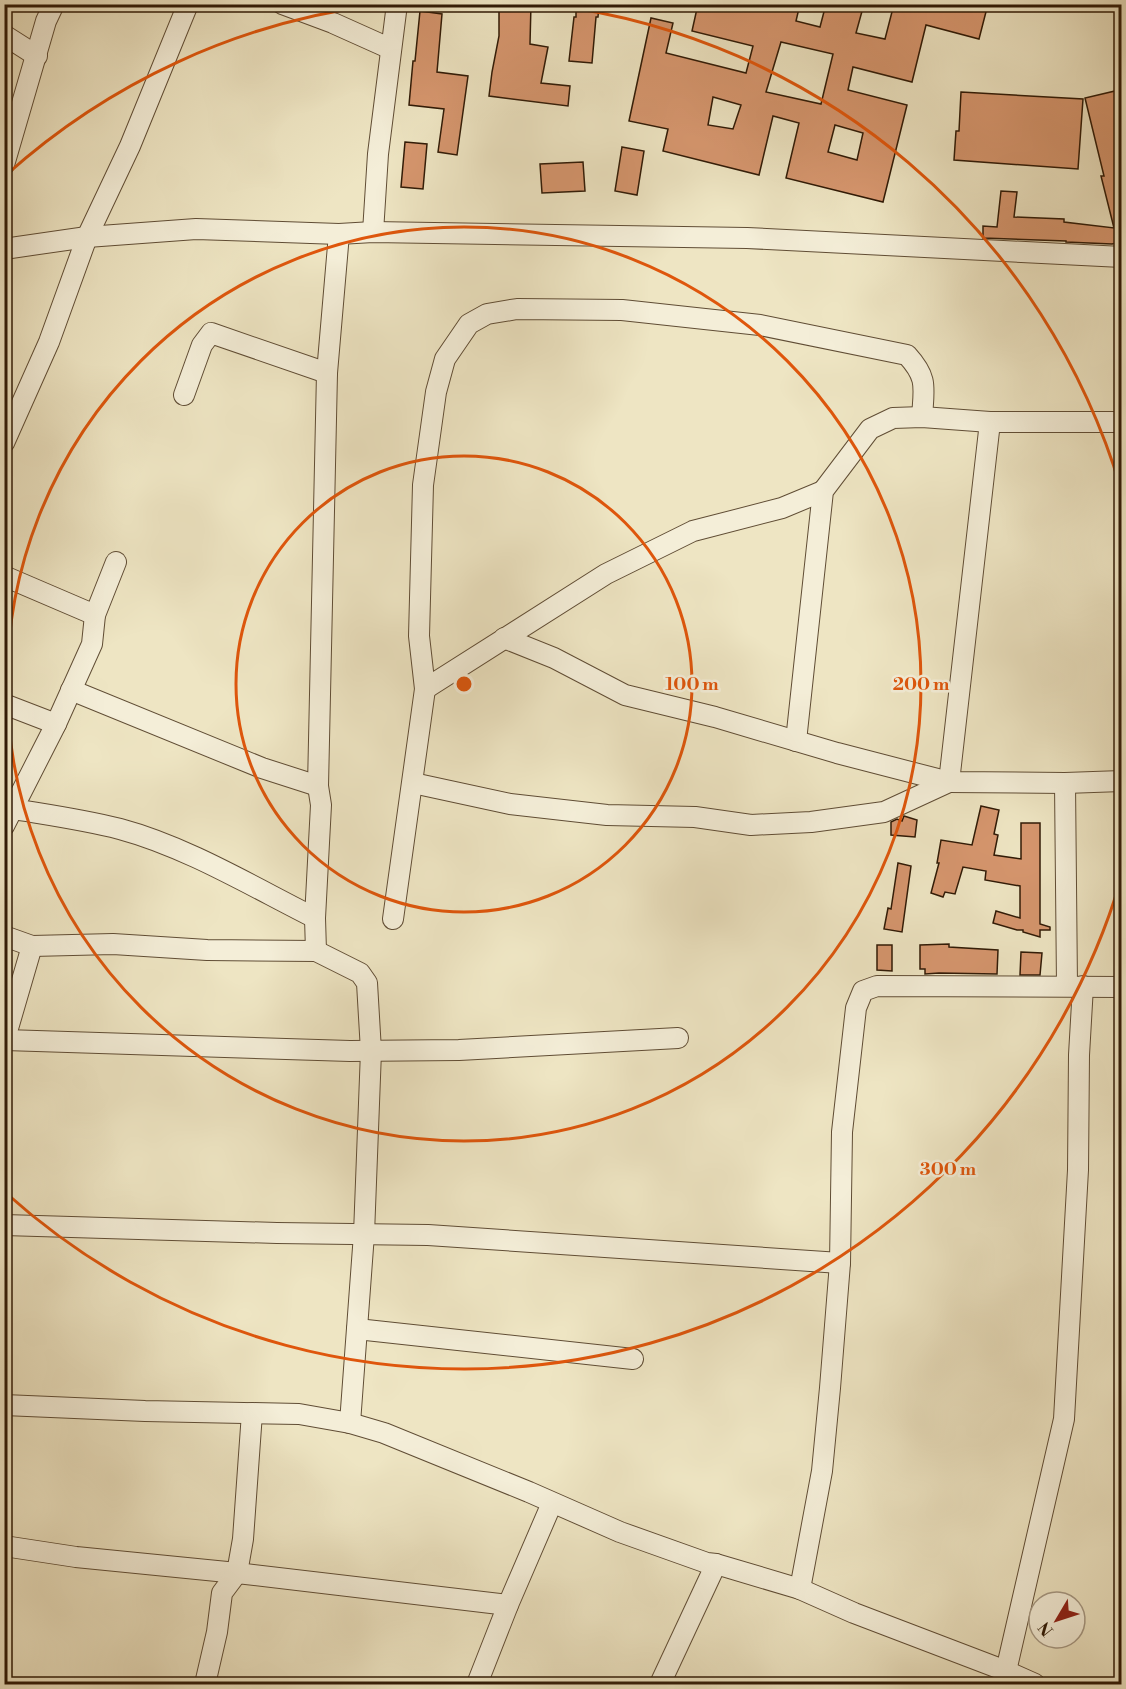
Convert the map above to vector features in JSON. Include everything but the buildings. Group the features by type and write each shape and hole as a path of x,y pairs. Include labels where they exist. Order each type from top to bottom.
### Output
{"street":[{"path":"4,165 46,21 54,4"},
{"path":"4,443 49,342 87,237 130,146 189,4"},
{"path":"282,4 333,23 391,49"},
{"path":"373,232 378,154 397,4"},
{"path":"4,35 37,56"},
{"path":"4,249 87,237 196,229 339,234 373,232 747,238 1122,257"},
{"path":"316,951 315,918 321,805 318,786 327,373 339,234"},
{"path":"393,920 425,689 419,636 423,485 436,392 445,359 469,324 487,314 517,309 622,310 760,325 907,354 919,368 924,384 922,417"},
{"path":"184,395 202,345 211,333 327,373"},
{"path":"425,689 606,574 693,531 782,508 823,491 870,429 893,418 922,417 990,422 1122,422"},
{"path":"949,782 990,422"},
{"path":"796,741 823,491"},
{"path":"116,562 95,615 92,644 56,724 9,817 65,817 133,833 186,852 315,918"},
{"path":"4,576 95,615"},
{"path":"504,638 554,658 625,695 715,717 949,782 1122,781"},
{"path":"71,690 262,768 318,786"},
{"path":"4,704 56,724"},
{"path":"413,783 510,804 607,815 695,817 751,825 811,822 884,812 949,782"},
{"path":"1006,1671 1064,1419 1078,1170 1079,1055 1065,783"},
{"path":"4,936 32,946 113,944 207,950 316,951 360,973 367,983 371,1051 364,1234 350,1423"},
{"path":"32,946 5,1041 371,1051 459,1050 678,1038"},
{"path":"800,1589 822,1471 840,1263 842,1132 856,1008 863,991 877,986 1122,987"},
{"path":"4,1225 428,1235 840,1263"},
{"path":"357,1329 633,1359"},
{"path":"4,1405 299,1414 350,1423 384,1433 620,1532 707,1563 800,1589 854,1613 1035,1684"},
{"path":"205,1684 217,1632 222,1593 237,1573 243,1539 252,1413"},
{"path":"477,1684 552,1503"},
{"path":"4,1546 76,1557 237,1573 508,1605"},
{"path":"660,1684 716,1564"}]}
